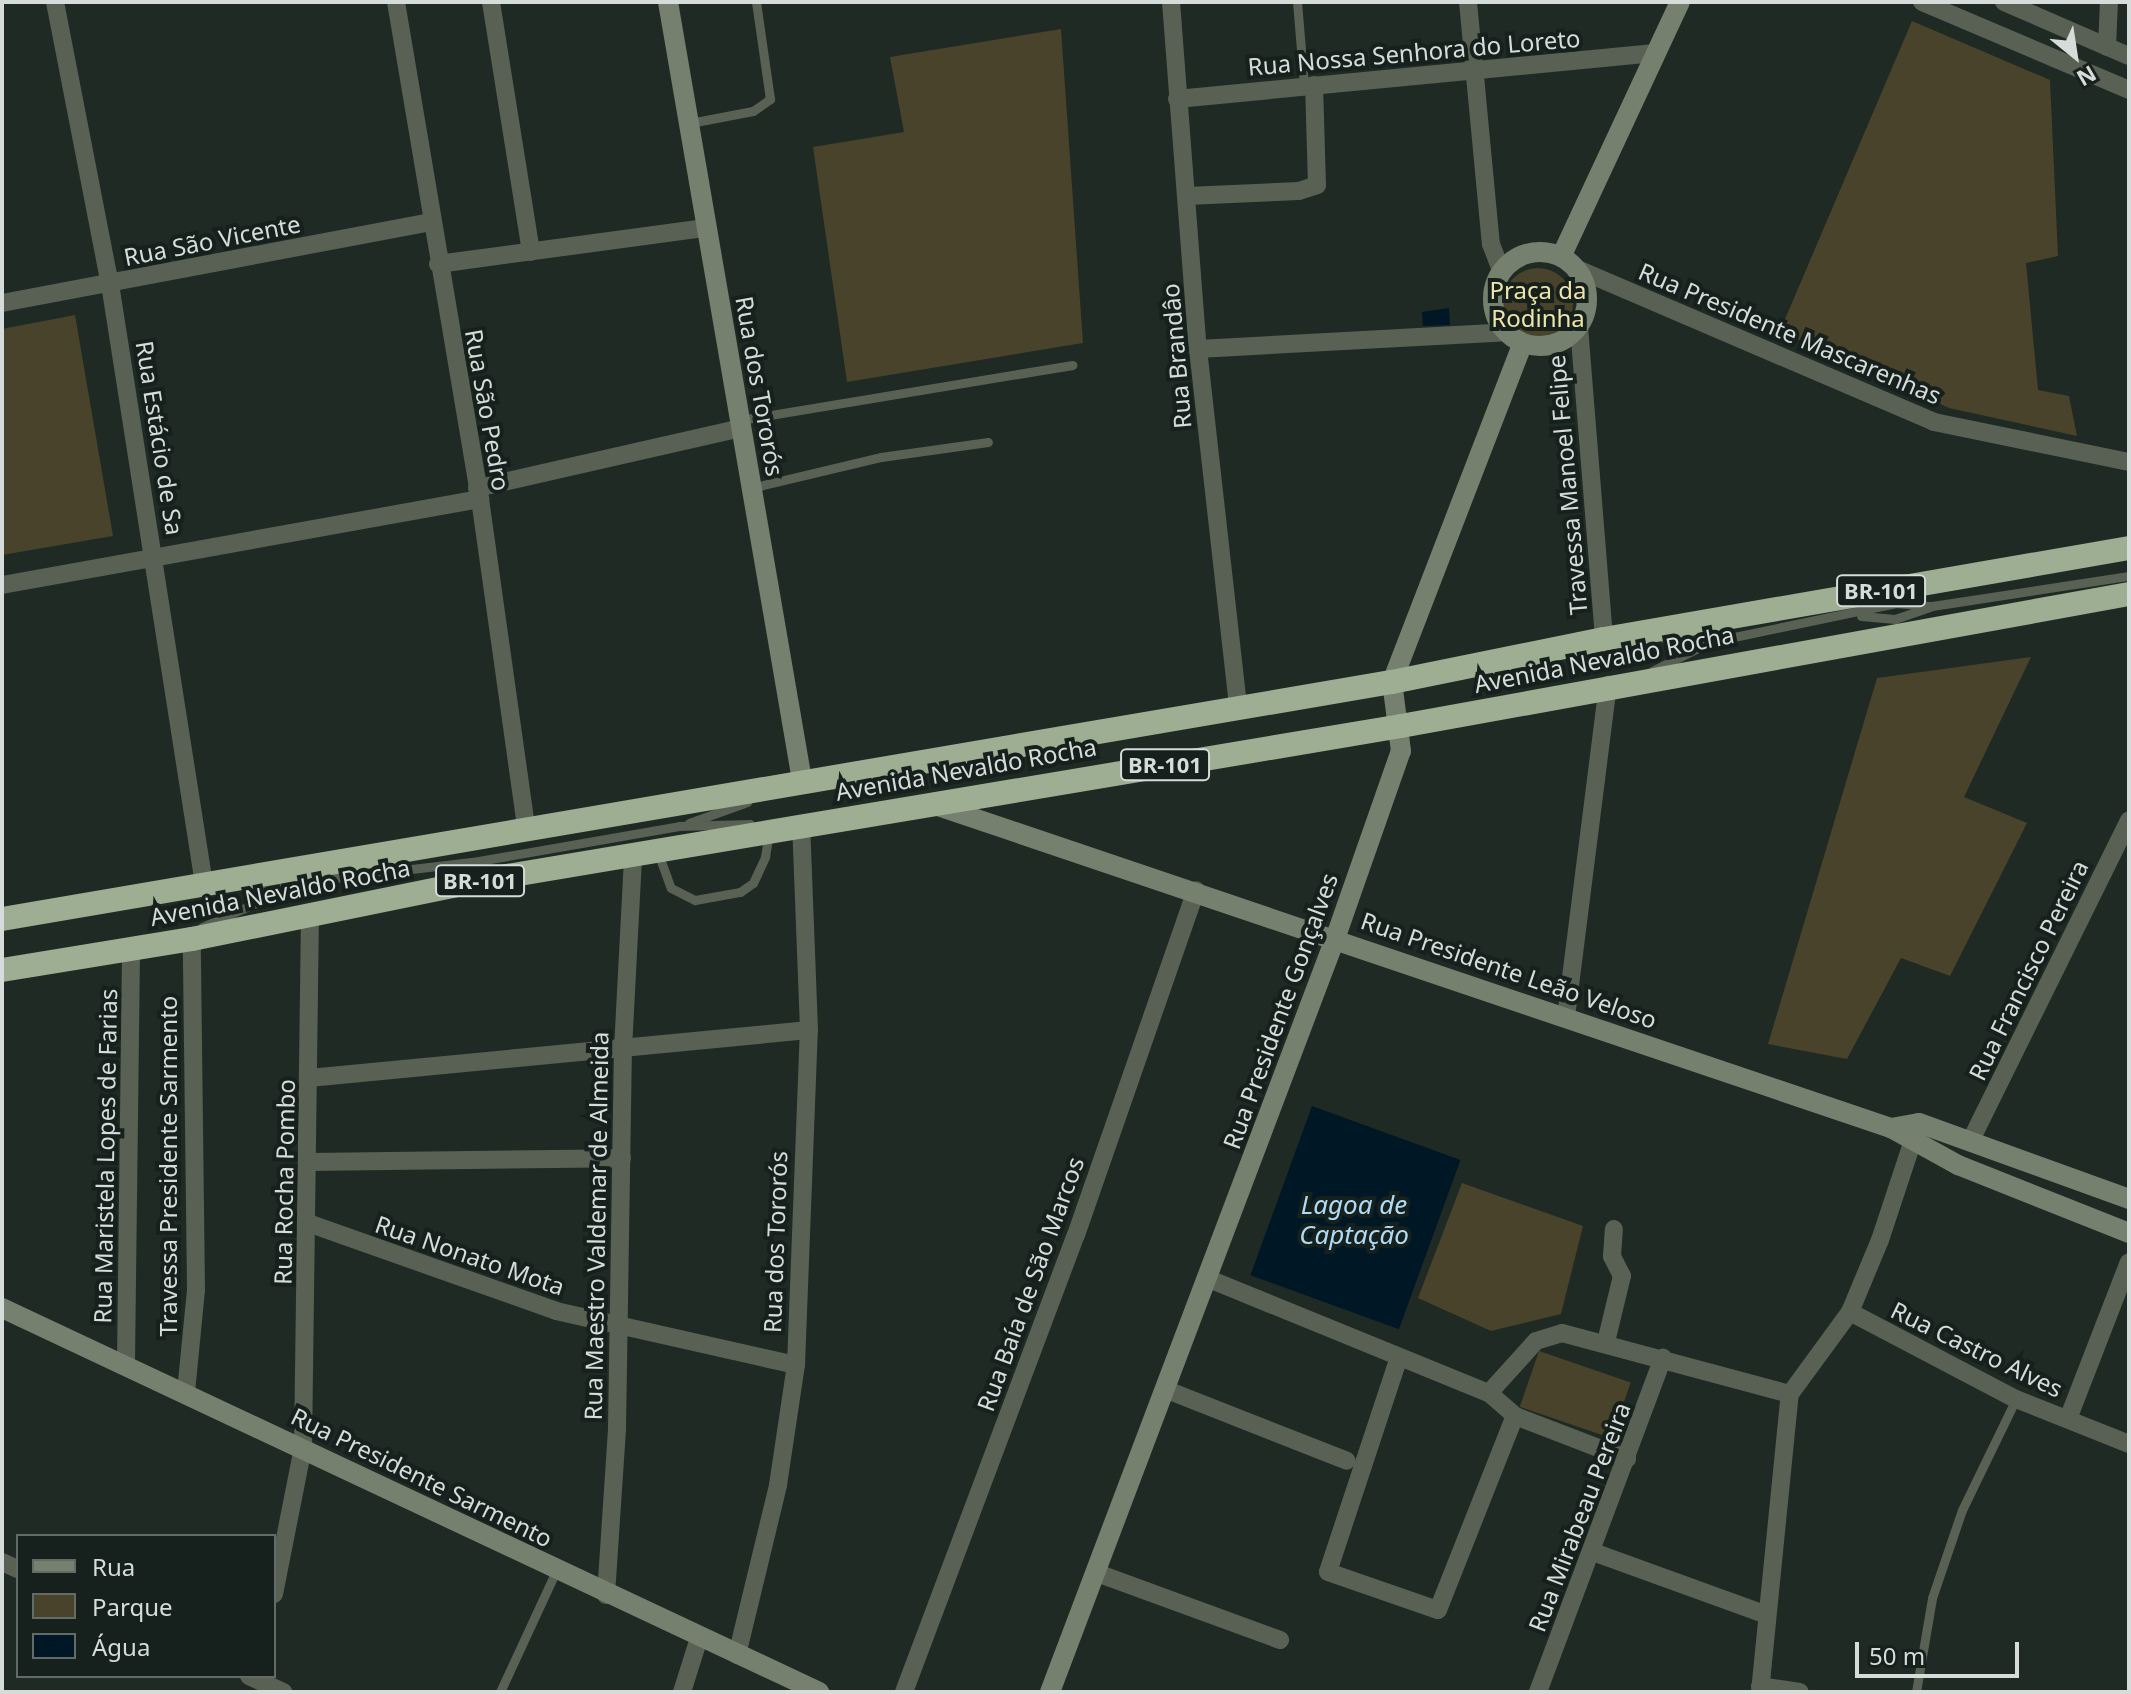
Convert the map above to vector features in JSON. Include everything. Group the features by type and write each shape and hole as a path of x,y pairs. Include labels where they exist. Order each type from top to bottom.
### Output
{"highway":[{"name":"Avenida Nevaldo Rocha","path":"2,919 1238,705 1392,682 1604,639 2129,548"},
{"name":"Avenida Nevaldo Rocha","path":"2,970 192,939 477,881 633,858 928,803 1401,726 2122,584"}],"street":[{"name":"Rua Estácio de Sa","path":"55,2 110,284 204,884"},
{"name":"Rua São Pedro","path":"396,2 430,222 479,493 526,828"},
{"path":"491,2 531,252"},
{"name":"Rua dos Tororós","path":"668,2 751,488 810,778"},
{"name":"Rua Brandâo","path":"1171,2 1198,349 1238,705"},
{"path":"1468,2 1491,244 1502,272"},
{"path":"1568,262 1655,53 1680,2"},
{"path":"1922,2 2129,90"},
{"path":"2004,2 2129,56"},
{"path":"2107,47 2109,2"},
{"name":"Rua Nossa Senhora do Loreto","path":"1177,99 1655,53"},
{"path":"1187,196 1312,189 1321,177 1309,85"},
{"name":"Rua São Vicente","path":"2,303 430,222"},
{"path":"438,264 706,228"},
{"path":"1392,682 1515,338 1493,297 1502,272 1522,256 1568,262"},
{"path":"1198,349 1515,338 1554,344 1579,327 1588,297 1568,262"},
{"name":"Rua Presidente Mascarenhas","path":"1568,262 1934,422 2129,462"},
{"name":"Travessa Manoel Felipe","path":"1579,327 1604,639"},
{"path":"2,585 479,493 740,424"},
{"name":"Rua Presidente Gonçalves","path":"1050,1692 1209,1279 1401,751 1401,726 1392,682"},
{"path":"1566,1017 1608,685"},
{"name":"Rua Presidente Leão Veloso","path":"928,803 1196,890 1891,1128 1910,1143 2129,1233"},
{"name":"Rua Francisco Pereira","path":"1970,1142 2129,820"},
{"name":"Rua dos Tororós","path":"737,1655 778,1485 796,1365 809,1030 808,824"},
{"name":"Rua Maestro Valdemar de Almeida","path":"606,1595 618,1326 623,1049 633,858"},
{"name":"Rua Baía de São Marcos","path":"904,1692 1076,1235 1196,890"},
{"name":"Rua Rocha Pombo","path":"276,1584 303,1448 310,916"},
{"name":"Travessa Presidente Sarmento","path":"186,1392 196,1290 192,939"},
{"name":"Rua Maristela Lopes de Farias","path":"126,1362 131,950"},
{"path":"309,1078 809,1030"},
{"path":"1800,1692 1760,1689 1790,1394 1850,1312 1880,1240 1919,1123 2129,1199"},
{"name":"Rua Presidente Leão Veloso","path":"1891,1128 1919,1123"},
{"path":"308,1162 622,1158"},
{"name":"Rua Nonato Mota","path":"308,1223 495,1292 618,1326 796,1365"},
{"path":"1606,1342 1622,1276 1612,1256 1614,1229"},
{"path":"2068,1419 2129,1262"},
{"path":"1209,1279 1489,1393 1515,1416 1627,1459"},
{"name":"Rua Presidente Sarmento","path":"2,1308 126,1362 606,1595 819,1692"},
{"name":"Rua Castro Alves","path":"1850,1312 2016,1399 2129,1444"},
{"path":"1489,1393 1544,1336 1570,1334 1790,1394"},
{"path":"1399,1357 1328,1572 1438,1610 1515,1416"},
{"name":"Rua Mirabeau Pereira","path":"1538,1692 1593,1552 1663,1358"},
{"path":"1167,1390 1347,1461"},
{"path":"1593,1552 1767,1615"},
{"path":"1097,1573 1280,1640"},
{"path":"682,1692 699,1638"},
{"path":"250,1680 284,1692"}],"lane":[{"path":"690,123 753,111 770,99 756,2"},
{"path":"1297,2 1309,85"},
{"path":"740,424 1072,365"},
{"path":"751,488 881,457 988,442"},
{"path":"2122,584 2129,569"},
{"path":"1633,634 1710,642 1857,615 1896,603 1932,606 2122,584 2129,576"},
{"path":"1857,615 1895,619 1932,606"},
{"path":"1635,680 1710,642"},
{"path":"679,826 810,778"},
{"path":"154,893 294,886 473,862 679,826 808,824"},
{"path":"658,853 663,877 682,897 695,900 740,892 761,870 769,831"},
{"path":"164,944 294,886"},
{"path":"1916,1692 1937,1584 1962,1510 2016,1399"},
{"path":"500,1692 556,1571"}],"green space":[{"path":"1912,21 2050,80 2058,256 2026,263 2038,390 2069,396 2077,436 1949,408 1780,331"},
{"path":"1061,29 1083,343 847,382 813,147 904,132 890,57"},
{"name":"Praça da Rodinha","path":"1538,268 1563,278 1573,303 1563,328 1538,338 1513,328 1503,303 1513,278"},
{"path":"75,315 113,536 2,555 2,329"},
{"path":"2031,657 1964,797 2027,823 1950,976 1901,958 1847,1059 1768,1044 1877,678"},
{"path":"1462,1183 1583,1226 1561,1314 1491,1331 1418,1298"},
{"path":"1539,1351 1631,1383 1612,1438 1520,1407"}],"water":[{"path":"1449,308 1450,325 1423,326 1422,312"},
{"name":"Lagoa de Captação","path":"1312,1106 1460,1160 1399,1329 1250,1275"}]}
